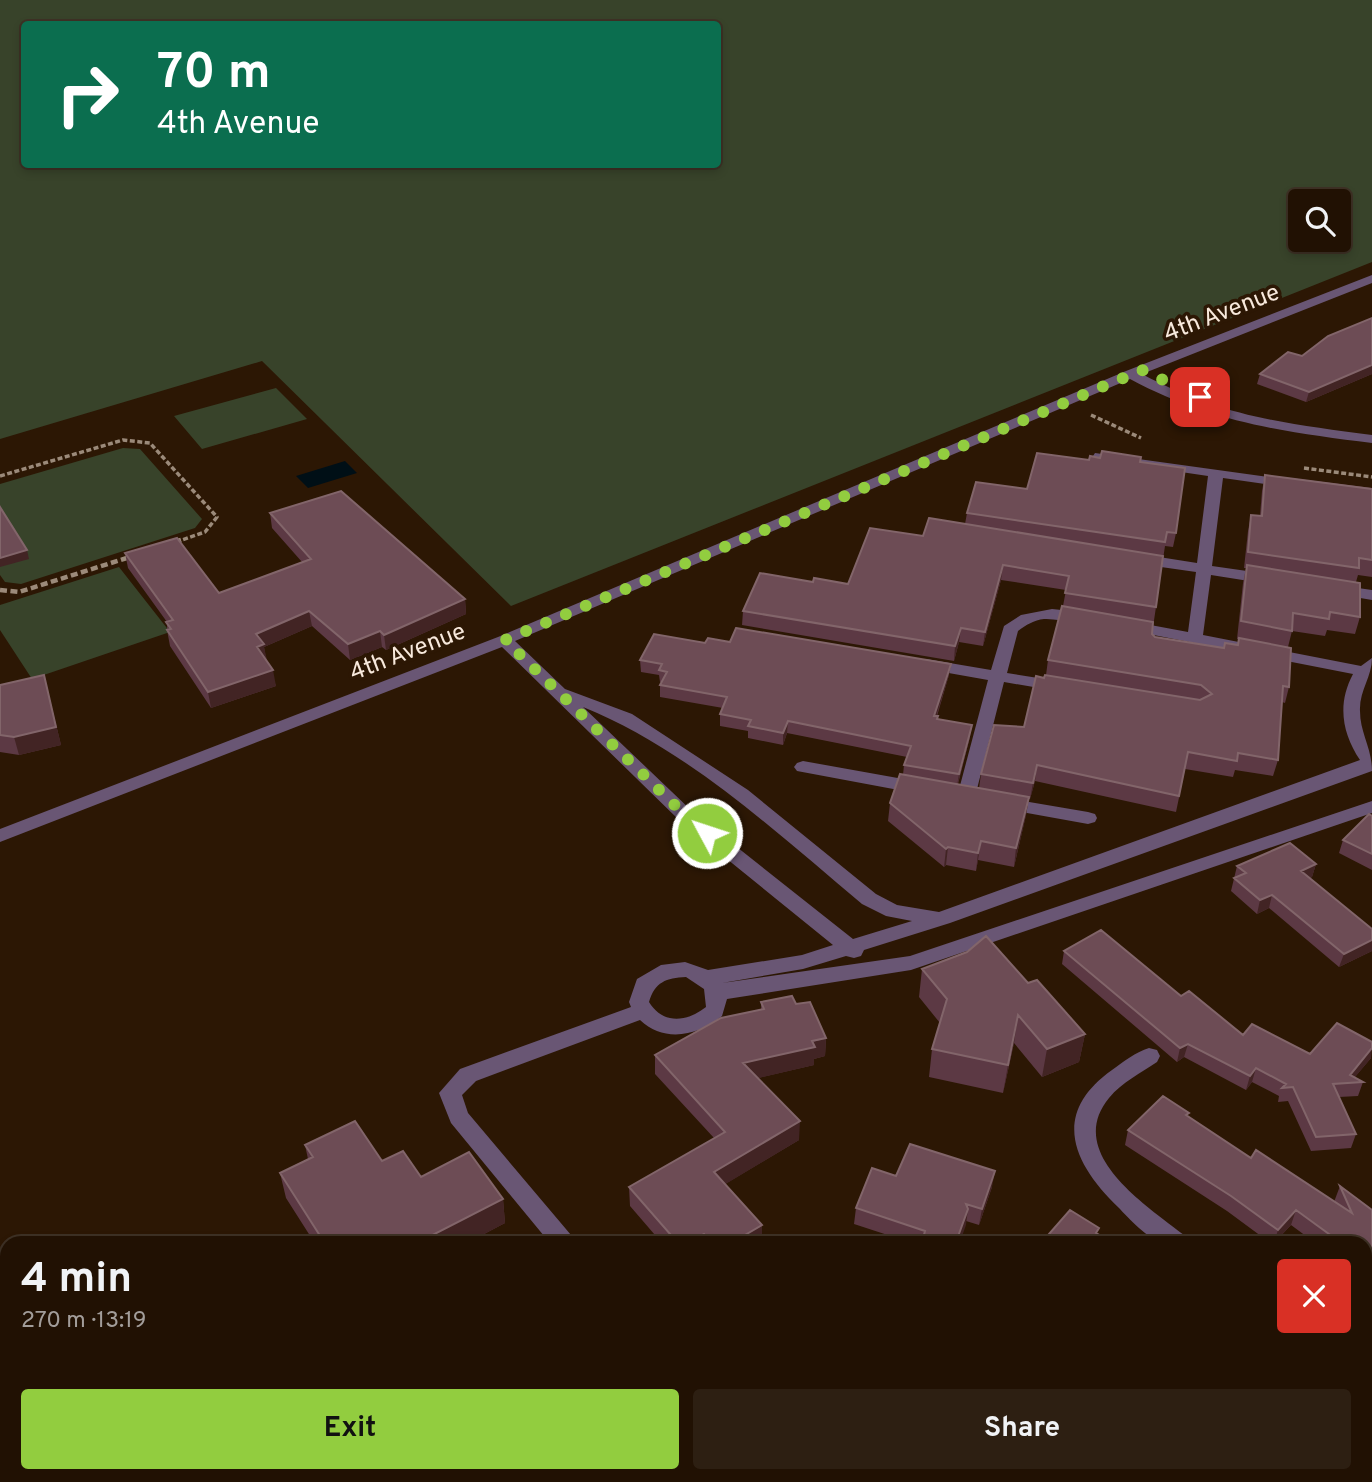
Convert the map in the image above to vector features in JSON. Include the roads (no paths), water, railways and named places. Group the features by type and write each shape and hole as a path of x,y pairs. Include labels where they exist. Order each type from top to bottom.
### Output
{"street":[{"name":"4th Avenue","path":"0,836 505,640 1137,372 1372,279"},
{"path":"1137,372 1217,404 1372,427"},
{"path":"1137,372 1171,396 1213,411 1253,422 1372,439"},
{"path":"1100,456 1294,484"},
{"path":"1195,638 1216,473"},
{"path":"1122,557 1281,581"},
{"path":"1320,587 1372,595"},
{"path":"966,797 1010,629 1023,618 1043,613 1092,619"},
{"path":"712,985 803,962 943,918 1371,764 1350,723 1353,688 1367,667 1118,624"},
{"path":"505,640 687,817 848,948 886,962 911,963"},
{"path":"916,662 1078,689"},
{"path":"558,690 626,718 742,794 869,899 892,911 943,918"},
{"path":"803,767 1088,818"},
{"path":"712,985 715,1011 697,1025 672,1028 650,1019 642,1011 639,993 644,984 661,972 685,970 712,985 911,963 1372,807"},
{"path":"558,1236 459,1116 450,1093 468,1075 642,1011"},
{"path":"1149,1056 1103,1090 1084,1122 1085,1143 1109,1182 1126,1201 1169,1236"}]}
